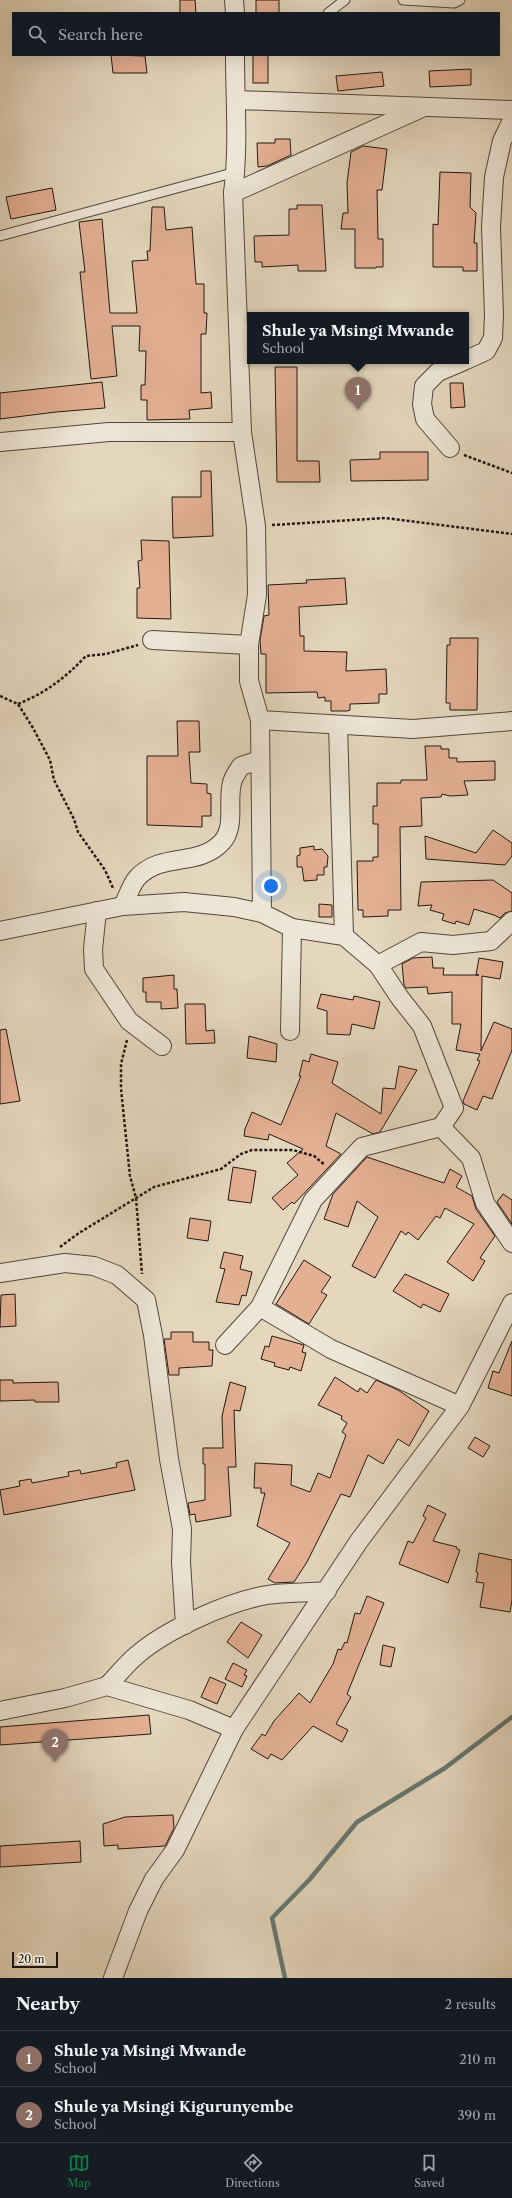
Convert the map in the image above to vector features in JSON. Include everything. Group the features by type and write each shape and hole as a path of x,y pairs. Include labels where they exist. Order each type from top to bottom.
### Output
{"street":[{"path":"234,0 234,12"},
{"path":"235,56 237,100 236,172 233,193 242,432 256,526 257,595 249,645 249,681 260,720 262,913"},
{"path":"237,100 512,110"},
{"path":"233,193 426,106"},
{"path":"469,359 486,351 492,338 494,315 492,227 494,177 502,141 512,120"},
{"path":"450,448 426,419 422,404 424,386 438,372 458,364"},
{"path":"0,442 109,432 242,432"},
{"path":"152,640 249,645"},
{"path":"260,720 413,729 512,721"},
{"path":"338,725 344,936"},
{"path":"123,906 136,879 155,864 170,860 193,858 210,853 223,841 229,827 232,782 241,766 260,760"},
{"path":"0,931 123,906 184,902 234,907 262,913 292,928 344,936 378,965 400,998 422,1026 451,1097 454,1108 441,1127 362,1147 313,1200 260,1307 225,1345"},
{"path":"97,911 93,949 94,969 129,1021 162,1046"},
{"path":"378,965 421,942 453,945 491,941 512,920"},
{"path":"290,1031 292,928"},
{"path":"441,1127 471,1158 485,1203 512,1243"},
{"path":"0,1273 65,1263 94,1266 117,1275 146,1300 153,1335 169,1459 182,1529 181,1562 185,1625"},
{"path":"114,1978 138,1911 154,1879 176,1850 234,1729 328,1591 360,1541 460,1406 512,1303"},
{"path":"260,1307 331,1349 460,1406"},
{"path":"0,1711 65,1698 107,1686 137,1655 164,1636 185,1625 255,1598 268,1595 328,1591"},
{"path":"107,1686 189,1710 234,1729"}],"lane":[{"path":"329,12 345,0"},
{"path":"403,0 454,3 460,0"},
{"path":"0,236 236,172"}],"path":[{"path":"450,448 481,462 512,473"},
{"path":"256,526 384,518 512,534"},
{"path":"0,696 4,696 9,702 18,704 36,696 66,678 86,656 106,654 152,640"},
{"path":"18,704 50,760 54,780 74,819 78,832 105,870 123,906"},
{"path":"129,1021 126,1048 121,1064 121,1089 130,1176 136,1198 140,1264 146,1300"},
{"path":"40,1266 79,1232 154,1187 220,1169 241,1154 262,1148 293,1150 314,1156 336,1174"}],"building":[{"path":"180,0 195,0 196,12 180,12"},
{"path":"256,0 279,0 279,12 256,12"},
{"path":"111,56 145,56 147,73 113,73"},
{"path":"253,56 268,56 268,83 253,83"},
{"path":"471,69 471,85 430,87 429,71"},
{"path":"382,72 384,86 338,91 336,76"},
{"path":"275,139 290,139 291,155 267,166 258,167 257,143 275,143"},
{"path":"363,146 387,149 382,190 377,190 378,239 383,239 383,267 376,268 355,268 355,229 341,229 343,213 348,213 347,183 351,152"},
{"path":"440,172 471,173 470,207 476,213 474,243 477,243 477,271 463,271 463,267 433,267 433,224 438,225"},
{"path":"52,188 56,210 11,219 6,197"},
{"path":"297,205 322,205 326,271 298,271 298,265 262,267 262,262 255,262 254,236 289,235 289,209 297,209"},
{"path":"152,207 164,207 166,230 192,227 196,284 204,284 204,313 207,313 206,334 201,334 201,393 211,392 212,408 189,410 190,419 147,420 147,400 141,400 141,385 145,385 146,351 139,351 140,326 112,326 117,376 91,379 80,272 85,272 79,222 102,219 110,313 137,313 132,261 148,260 147,251 150,251"},
{"path":"275,367 297,367 297,461 319,461 320,482 277,482"},
{"path":"102,382 105,408 0,419 0,393"},
{"path":"450,383 463,383 465,407 451,408"},
{"path":"380,452 428,452 428,480 351,481 350,460 380,459"},
{"path":"201,471 211,471 213,536 173,538 172,497 201,497"},
{"path":"141,540 169,541 171,619 137,618 137,588 140,588 138,561 142,560"},
{"path":"345,578 347,604 299,607 300,636 304,636 304,651 347,652 346,671 386,669 387,694 379,694 379,703 350,704 350,710 331,711 331,701 325,701 325,697 318,698 317,692 266,693 266,654 261,654 260,640 264,616 269,615 268,585 307,583 306,580"},
{"path":"450,638 478,638 477,710 450,710 450,703 446,703 447,645 450,645"},
{"path":"177,721 199,721 200,752 189,752 191,783 207,784 207,793 211,794 211,816 202,816 202,827 147,825 147,756 178,756"},
{"path":"425,746 441,746 441,749 449,749 449,758 457,758 457,762 495,761 495,780 464,781 468,795 450,796 442,794 441,797 421,798 422,826 400,827 401,910 388,910 388,916 363,917 363,910 358,910 357,861 373,861 373,857 378,857 378,824 373,824 373,806 377,806 377,783 401,783 401,780 427,780"},
{"path":"493,830 512,843 512,856 505,865 426,859 425,836 476,853"},
{"path":"314,846 314,850 322,849 328,856 327,867 324,867 324,875 317,875 317,880 304,881 302,867 297,867 297,856 300,855 300,848"},
{"path":"493,880 512,893 512,911 505,913 500,918 474,909 469,925 456,921 455,924 442,920 444,914 430,910 432,905 418,906 421,882"},
{"path":"319,904 332,905 332,917 319,917"},
{"path":"432,957 433,968 444,968 443,975 476,975 479,958 503,962 500,979 482,976 481,1051 494,1022 512,1029 512,1050 492,1099 483,1096 477,1110 464,1104 463,1101 480,1061 477,1060 480,1054 456,1050 461,1024 452,1024 452,992 428,994 427,987 406,988 404,985 402,964 413,958"},
{"path":"174,975 174,989 177,989 178,1008 161,1009 161,1002 146,1002 146,992 143,992 143,978"},
{"path":"321,994 353,1000 354,996 380,1002 374,1029 352,1024 350,1035 327,1034 327,1011 317,1008"},
{"path":"185,1004 205,1004 206,1031 214,1030 215,1043 186,1044"},
{"path":"6,1029 20,1101 0,1104 0,1030"},
{"path":"249,1036 277,1044 276,1062 247,1058"},
{"path":"311,1054 338,1062 332,1083 381,1114 383,1088 395,1089 399,1066 417,1070 380,1132 373,1134 336,1113 326,1146 341,1154 294,1204 292,1202 283,1210 272,1198 298,1175 287,1163 303,1149 269,1134 268,1140 244,1136 245,1129 252,1112 281,1125 301,1076 299,1076 303,1060 309,1062"},
{"path":"367,1157 444,1183 450,1169 462,1176 456,1187 472,1196 476,1209 495,1236 480,1258 485,1261 473,1281 447,1262 474,1224 445,1208 440,1218 436,1216 418,1240 408,1232 406,1235 401,1231 375,1278 352,1266 378,1217 357,1201 348,1227 324,1219 333,1194"},
{"path":"233,1167 256,1171 251,1203 228,1200"},
{"path":"503,1194 512,1200 512,1224 497,1202"},
{"path":"190,1218 211,1221 208,1241 187,1238"},
{"path":"224,1252 243,1256 240,1269 252,1272 246,1296 242,1295 239,1305 216,1302 225,1269 220,1268"},
{"path":"304,1260 331,1277 321,1292 327,1295 309,1324 276,1304"},
{"path":"405,1274 449,1294 440,1312 423,1304 421,1308 393,1291"},
{"path":"15,1294 16,1326 0,1327 1,1295"},
{"path":"171,1332 193,1332 193,1342 209,1342 209,1350 213,1350 212,1366 179,1368 179,1375 169,1375 164,1339 171,1339"},
{"path":"272,1336 304,1345 302,1352 306,1353 301,1371 290,1367 289,1370 274,1366 275,1363 261,1359 265,1346 269,1347"},
{"path":"512,1341 512,1396 488,1388 493,1371 499,1373"},
{"path":"335,1377 358,1392 360,1388 367,1393 376,1380 398,1390 429,1411 409,1446 398,1439 383,1464 368,1455 350,1497 341,1494 307,1562 294,1582 275,1583 268,1579 290,1543 257,1526 265,1493 261,1493 261,1488 254,1488 255,1463 292,1465 291,1485 310,1492 318,1473 330,1478 346,1435 342,1432 347,1423 341,1419 342,1416 318,1405"},
{"path":"0,1380 13,1380 13,1383 58,1382 59,1402 35,1402 35,1400 0,1401"},
{"path":"230,1382 246,1387 240,1411 234,1410 236,1467 228,1467 231,1516 196,1522 195,1514 190,1515 188,1503 205,1500 205,1464 203,1464 203,1448 223,1448 222,1416"},
{"path":"475,1437 490,1446 483,1457 468,1448"},
{"path":"128,1460 135,1490 4,1515 0,1490 20,1486 19,1481 31,1479 32,1483 69,1476 68,1472 80,1470 81,1474 117,1467 116,1463"},
{"path":"428,1505 446,1514 433,1541 457,1547 457,1549 460,1550 448,1583 399,1564 408,1541 413,1543 426,1518 423,1516"},
{"path":"479,1553 512,1560 512,1600 510,1612 480,1607 484,1583 476,1582"},
{"path":"367,1596 384,1603 347,1694 351,1697 336,1724 348,1730 342,1742 313,1726 282,1760 271,1754 268,1759 251,1749 262,1734 265,1736 274,1721 299,1693 310,1703 333,1664 338,1649 341,1650 345,1642 347,1643 355,1613 360,1614"},
{"path":"241,1622 262,1635 248,1658 227,1642"},
{"path":"383,1645 395,1648 391,1667 380,1665"},
{"path":"233,1663 247,1670 244,1675 247,1676 242,1687 225,1679"},
{"path":"210,1677 226,1684 217,1704 201,1697"},
{"path":"149,1715 151,1734 0,1745 0,1727"},
{"path":"173,1815 174,1828 165,1846 118,1849 118,1845 104,1846 103,1824 125,1817"},
{"path":"80,1841 81,1862 0,1867 0,1846"}],"waterway":[{"path":"285,1978 272,1918 310,1879 357,1822 445,1768 512,1717"}],"place":[{"name":"Shule ya Msingi Mwande","path":"358,410"},
{"name":"Shule ya Msingi Kigurunyembe","path":"55,1762"}]}
